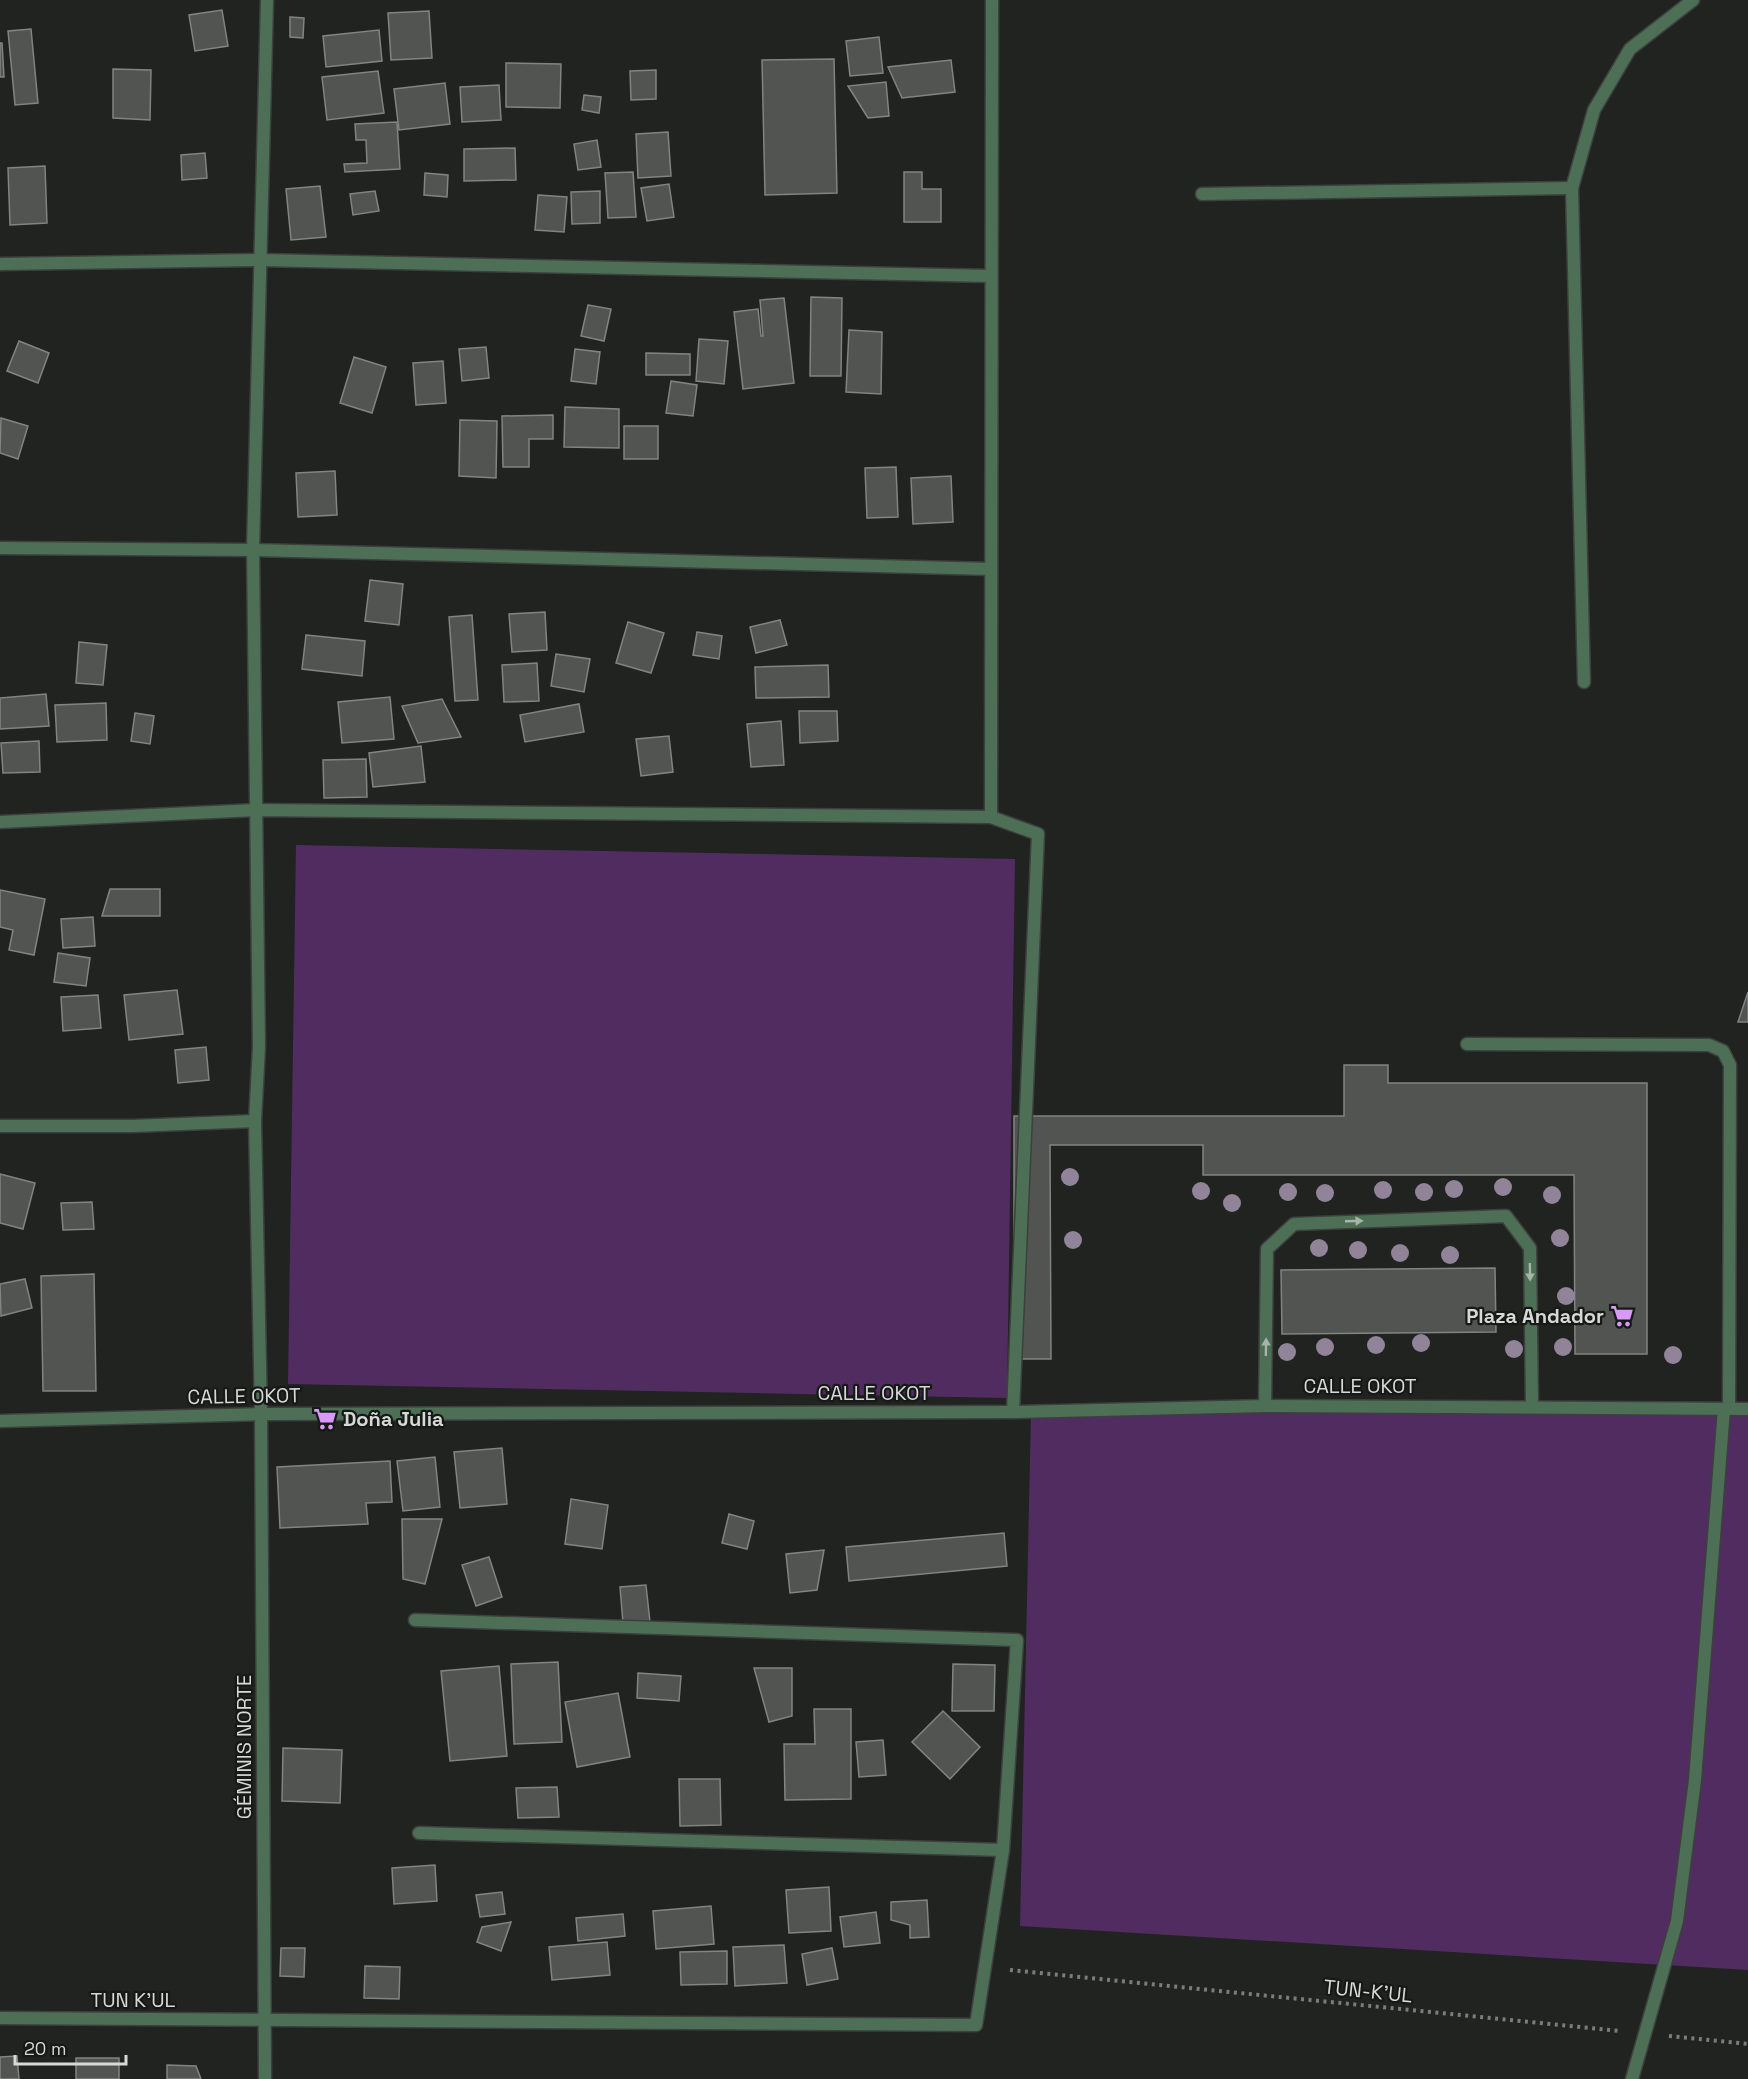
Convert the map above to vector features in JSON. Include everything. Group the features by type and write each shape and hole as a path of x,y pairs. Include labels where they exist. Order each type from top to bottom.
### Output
{"street":[{"name":"GÉMINIS NORTE","path":"265,2079 261,1414 255,1121 259,1047 258,810 253,550 267,0"},
{"path":"991,817 992,0"},
{"path":"1584,682 1572,188 1594,110 1630,49 1693,0"},
{"path":"1202,194 1572,188"},
{"path":"0,264 261,260 992,276"},
{"path":"0,548 253,550 991,570"},
{"path":"0,822 258,810 991,817 1038,834 1013,1412"},
{"path":"1467,1044 1709,1045 1724,1051 1730,1065 1726,1409 1695,1780 1677,1922 1632,2079"},
{"path":"0,1126 133,1126 255,1121"},
{"path":"1265,1406 1267,1249 1294,1224 1506,1216 1530,1248 1532,1406"},
{"name":"CALLE OKOT","path":"0,1421 261,1414 1013,1412 1265,1406 1748,1409"},
{"path":"416,1620 1017,1640 1003,1850 985,1967"},
{"path":"419,1833 1003,1850"},
{"name":"TUN K'UL","path":"0,2018 976,2025 985,1967"}],"path":[{"name":"TUN-K'UL","path":"985,1967 1748,2044"}],"shaded area":[{"path":"296,845 1015,859 1007,1398 288,1384"},
{"path":"1748,1409 1748,1970 1020,1926 1031,1412"}],"building":[{"path":"222,10 228,46 195,51 189,15"},
{"path":"429,11 432,58 391,60 388,13"},
{"path":"290,17 304,18 303,38 290,37"},
{"path":"31,29 38,103 15,105 8,31"},
{"path":"379,30 382,61 326,67 323,36"},
{"path":"879,37 883,73 850,76 846,41"},
{"path":"0,43 2,43 4,77 0,77"},
{"path":"834,59 837,193 765,195 762,60"},
{"path":"951,60 955,92 902,98 888,67"},
{"path":"506,63 561,64 560,108 506,107"},
{"path":"113,69 151,70 150,120 113,118"},
{"path":"656,70 656,99 631,100 630,71"},
{"path":"378,71 384,113 327,120 322,77"},
{"path":"886,82 889,116 868,118 848,86"},
{"path":"445,83 450,124 399,130 394,89"},
{"path":"499,85 501,120 462,122 460,87"},
{"path":"584,95 601,97 599,113 582,110"},
{"path":"397,122 400,169 345,172 344,164 367,163 366,140 356,140 355,124"},
{"path":"668,132 671,176 638,178 636,134"},
{"path":"597,140 601,167 578,170 574,144"},
{"path":"515,148 516,180 464,181 464,149"},
{"path":"205,153 207,178 182,180 181,155"},
{"path":"45,166 47,223 10,225 8,168"},
{"path":"633,172 636,217 608,218 605,173"},
{"path":"904,172 922,172 922,189 941,189 941,222 904,222"},
{"path":"425,173 448,175 447,197 424,195"},
{"path":"669,184 674,217 647,221 641,188"},
{"path":"320,186 326,237 291,240 286,189"},
{"path":"375,191 379,211 353,215 350,194"},
{"path":"600,191 600,223 572,224 571,192"},
{"path":"538,195 567,197 564,232 535,230"},
{"path":"811,297 842,298 841,376 810,376"},
{"path":"784,298 794,383 743,389 734,312 758,309 761,336 763,336 760,300"},
{"path":"588,305 611,309 604,341 581,336"},
{"path":"849,330 882,332 881,394 846,392"},
{"path":"699,339 728,341 724,384 696,381"},
{"path":"19,341 49,353 38,383 7,371"},
{"path":"486,347 489,378 462,381 459,349"},
{"path":"575,349 600,352 596,384 571,381"},
{"path":"646,353 690,354 690,375 646,375"},
{"path":"354,357 386,367 372,413 340,403"},
{"path":"443,361 446,403 416,405 413,363"},
{"path":"671,381 697,385 693,416 666,413"},
{"path":"565,407 619,409 619,448 564,447"},
{"path":"553,415 553,439 529,439 529,467 503,467 502,416"},
{"path":"1,418 28,426 18,459 0,453"},
{"path":"460,420 497,421 496,478 459,476"},
{"path":"624,426 658,426 658,459 624,459"},
{"path":"896,467 898,517 867,518 865,468"},
{"path":"335,471 337,515 298,517 296,473"},
{"path":"951,476 953,522 913,524 911,478"},
{"path":"370,580 403,584 399,625 365,621"},
{"path":"545,612 547,650 512,652 509,614"},
{"path":"472,615 478,700 455,701 449,617"},
{"path":"780,620 787,645 756,653 750,627"},
{"path":"628,622 664,633 651,673 616,663"},
{"path":"697,632 722,636 719,659 693,655"},
{"path":"306,635 365,641 362,676 302,669"},
{"path":"79,642 107,645 103,685 76,683"},
{"path":"556,654 590,659 584,692 551,686"},
{"path":"537,663 539,701 504,702 502,665"},
{"path":"828,665 829,697 756,698 755,667"},
{"path":"46,694 49,726 0,729 0,698"},
{"path":"390,697 394,739 342,743 338,702"},
{"path":"442,699 461,737 418,743 402,706"},
{"path":"106,703 107,740 57,742 55,705"},
{"path":"579,704 584,732 525,742 520,715"},
{"path":"799,711 837,711 838,741 800,743"},
{"path":"135,713 154,716 150,744 131,741"},
{"path":"781,721 784,765 751,767 747,724"},
{"path":"669,736 673,772 641,776 636,739"},
{"path":"39,741 40,772 3,773 1,743"},
{"path":"421,746 425,782 373,787 369,753"},
{"path":"366,759 367,797 324,798 323,760"},
{"path":"110,889 160,889 160,916 102,916"},
{"path":"0,890 45,899 34,955 9,950 13,930 0,927"},
{"path":"93,917 95,946 63,948 61,919"},
{"path":"58,953 90,958 86,986 54,982"},
{"path":"177,990 183,1034 129,1040 124,995"},
{"path":"1748,992 1748,1022 1738,1022"},
{"path":"98,995 101,1028 63,1031 61,997"},
{"path":"206,1047 209,1080 178,1083 175,1050"},
{"path":"1344,1065 1388,1065 1388,1083 1647,1083 1647,1354 1575,1354 1574,1175 1203,1175 1203,1145 1050,1145 1051,1359 1014,1359 1014,1116 1344,1116"},
{"path":"0,1174 35,1183 23,1229 0,1223"},
{"path":"92,1202 94,1229 63,1230 61,1203"},
{"path":"1495,1268 1496,1332 1282,1334 1281,1270"},
{"path":"94,1274 96,1391 43,1391 41,1276"},
{"path":"25,1279 32,1308 1,1316 0,1284"},
{"path":"502,1448 507,1504 460,1508 454,1452"},
{"path":"435,1457 440,1507 403,1511 397,1461"},
{"path":"390,1461 392,1502 366,1503 368,1524 280,1528 277,1467"},
{"path":"571,1499 608,1505 602,1549 565,1544"},
{"path":"729,1514 754,1521 747,1549 722,1543"},
{"path":"402,1519 442,1519 425,1584 403,1579"},
{"path":"1004,1533 1007,1566 849,1581 846,1547"},
{"path":"824,1550 817,1590 790,1593 786,1554"},
{"path":"489,1557 502,1597 476,1606 462,1565"},
{"path":"646,1585 650,1622 623,1623 620,1587"},
{"path":"558,1662 562,1742 514,1744 511,1664"},
{"path":"953,1664 995,1665 994,1711 952,1711"},
{"path":"499,1666 507,1756 450,1761 441,1671"},
{"path":"754,1668 792,1668 792,1716 769,1722"},
{"path":"638,1673 681,1676 679,1701 637,1698"},
{"path":"618,1693 630,1757 577,1767 565,1702"},
{"path":"814,1709 851,1709 851,1799 785,1800 784,1744 815,1744"},
{"path":"943,1711 980,1747 950,1779 912,1742"},
{"path":"883,1740 886,1775 859,1777 856,1742"},
{"path":"283,1748 342,1750 340,1803 282,1801"},
{"path":"679,1779 720,1779 721,1825 680,1826"},
{"path":"557,1787 559,1817 518,1818 516,1788"},
{"path":"435,1865 437,1901 394,1904 392,1868"},
{"path":"829,1887 831,1931 789,1933 786,1890"},
{"path":"502,1892 505,1914 480,1917 476,1895"},
{"path":"927,1900 929,1937 910,1938 910,1925 891,1920 891,1902"},
{"path":"711,1906 714,1944 656,1949 653,1911"},
{"path":"876,1912 880,1943 844,1947 840,1917"},
{"path":"623,1914 625,1936 578,1941 576,1918"},
{"path":"511,1922 501,1951 477,1942 482,1927"},
{"path":"607,1942 610,1975 552,1980 549,1947"},
{"path":"784,1945 787,1983 735,1986 733,1947"},
{"path":"281,1948 305,1948 304,1977 280,1976"},
{"path":"832,1948 838,1979 807,1985 802,1954"},
{"path":"727,1951 727,1984 681,1985 680,1952"},
{"path":"365,1966 400,1967 399,1999 364,1998"},
{"path":"17,2056 19,2079 0,2079 0,2057"},
{"path":"76,2058 119,2058 119,2079 76,2079"},
{"path":"167,2065 196,2066 201,2079 167,2079"}],"place":[{"name":"Plaza Andador","path":"1622,1316"},
{"name":"Doña Julia","path":"325,1419"}]}
